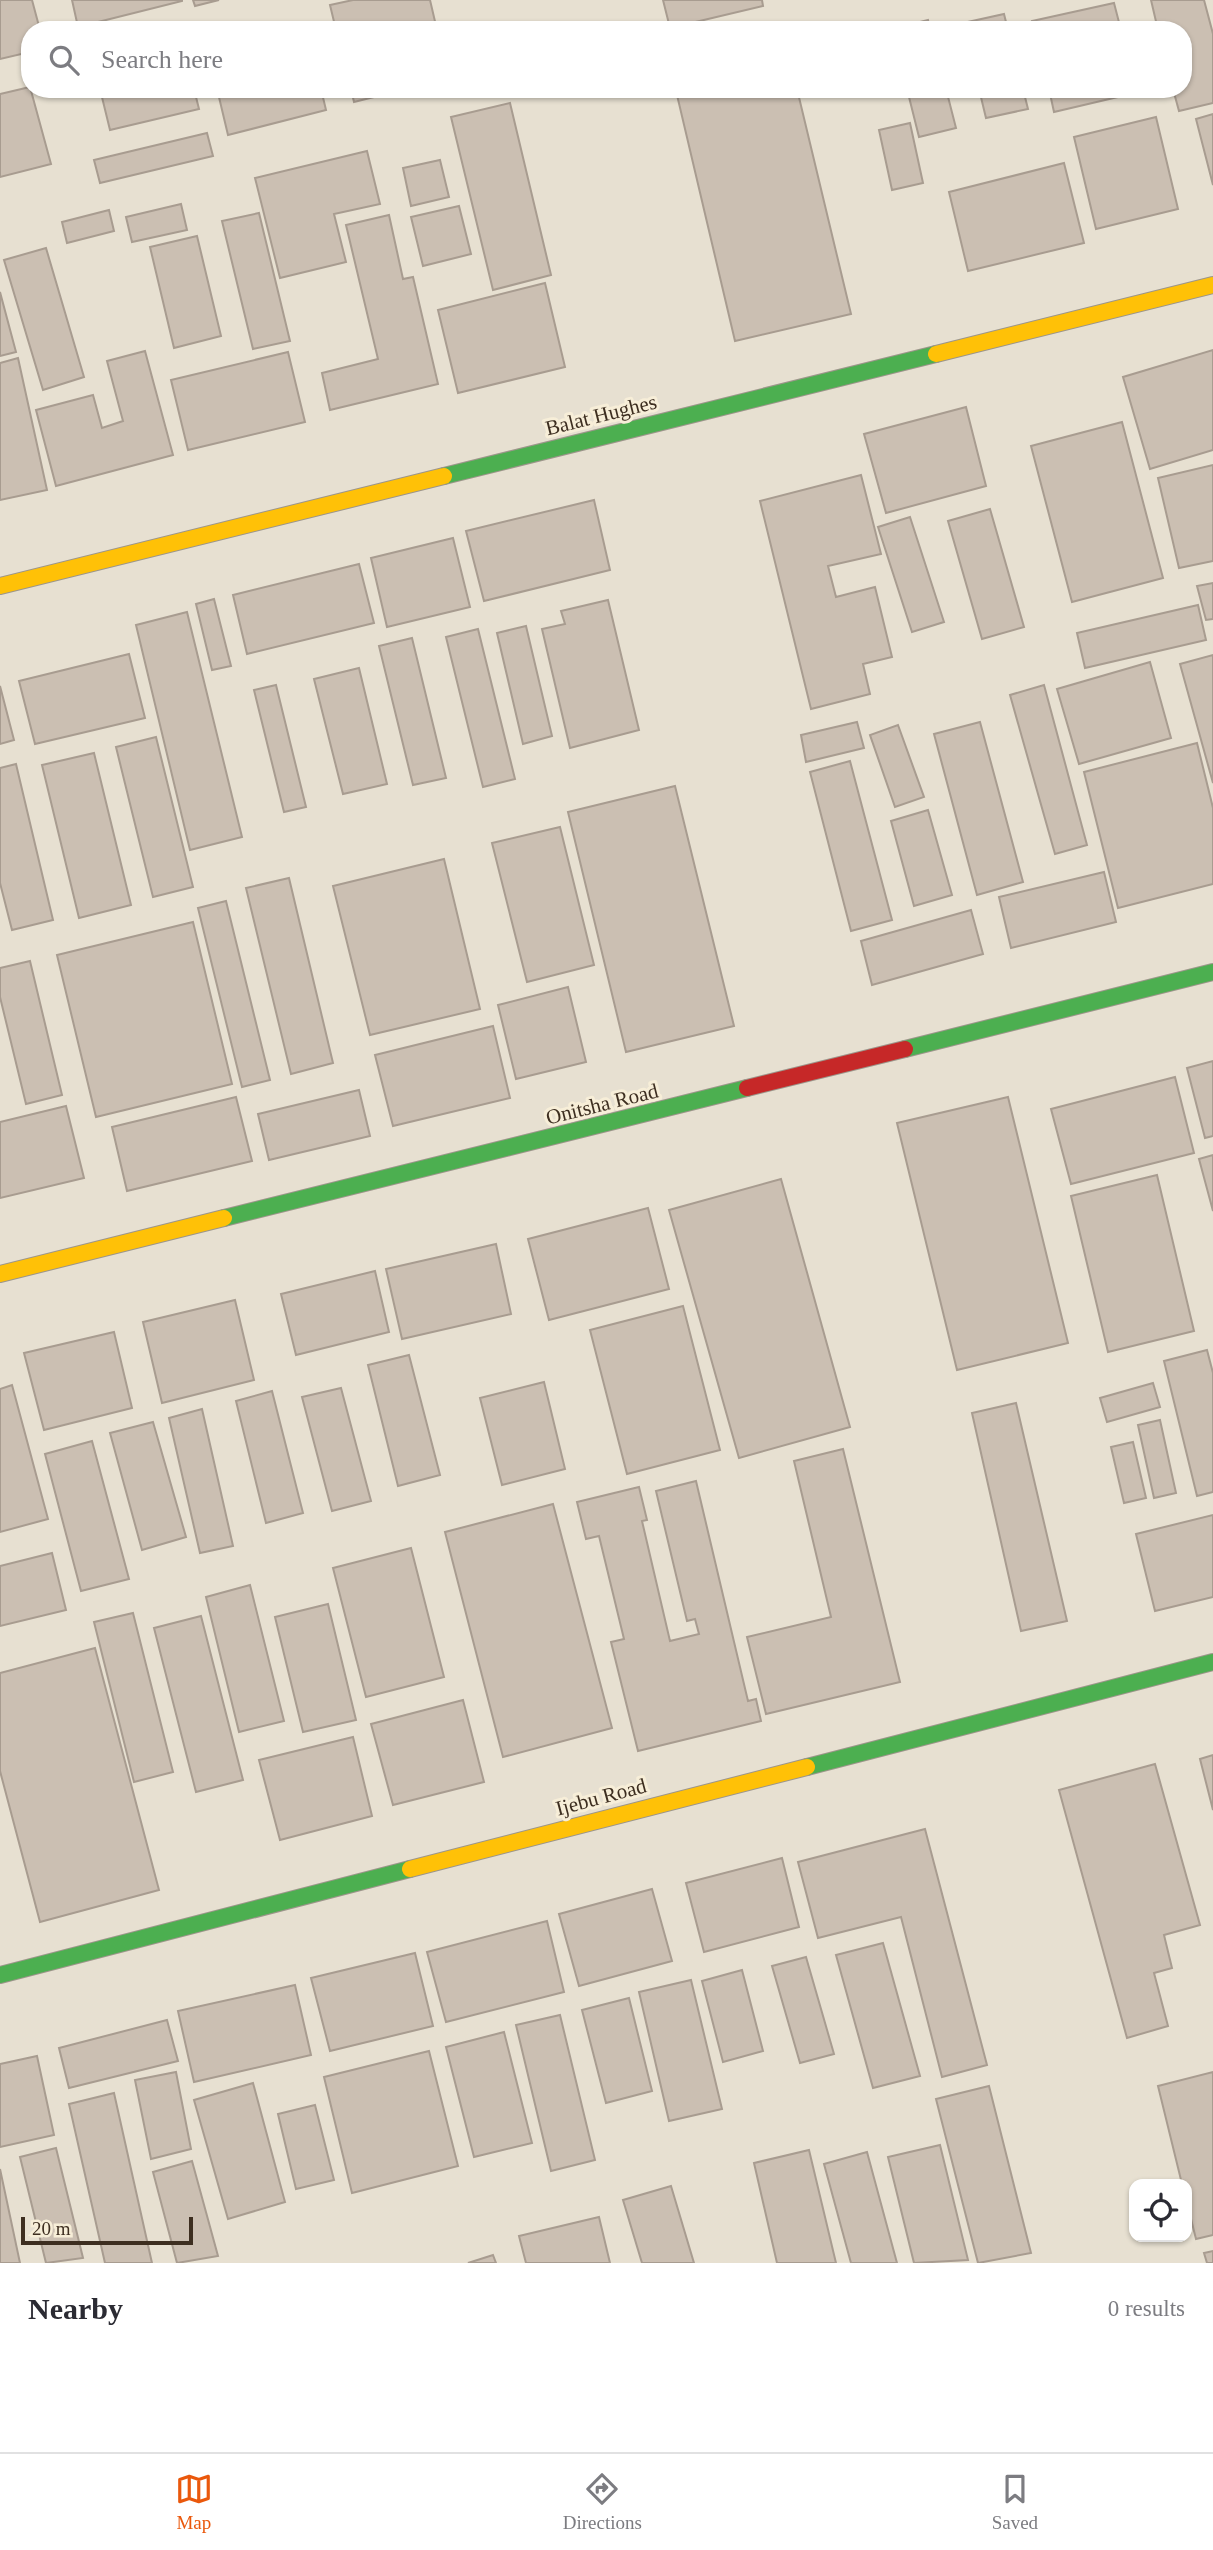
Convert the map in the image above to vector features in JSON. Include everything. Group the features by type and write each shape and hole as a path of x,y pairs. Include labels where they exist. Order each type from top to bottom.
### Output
{"street":[{"name":"Balat Hughes","path":"0,586 1213,285"},
{"name":"Onitsha Road","path":"0,1274 1213,972"},
{"name":"Ijebu Road","path":"0,1975 1213,1662"}],"building":[{"path":"0,0 32,0 38,21 21,21 21,54 0,59"},
{"path":"72,0 182,0 102,21 77,21"},
{"path":"193,0 219,0 195,6"},
{"path":"353,0 430,0 435,21 334,21 330,5"},
{"path":"663,0 762,0 763,6 700,21 668,21"},
{"path":"1151,0 1204,0 1213,34 1213,103 1179,111 1175,98 1192,98 1192,21 1156,21"},
{"path":"1114,3 1119,21 1032,21"},
{"path":"1004,14 1006,21 972,21"},
{"path":"21,89 21,98 33,98 51,164 0,177 0,94"},
{"path":"102,98 196,98 199,109 110,130"},
{"path":"219,98 323,98 326,110 228,135"},
{"path":"353,98 370,98 354,102"},
{"path":"678,98 799,98 851,314 735,341"},
{"path":"909,98 948,98 956,128 919,137"},
{"path":"981,98 1025,98 1028,109 986,118"},
{"path":"1051,98 1114,98 1054,112"},
{"path":"510,103 551,275 493,290 451,117"},
{"path":"1213,114 1213,185 1196,119"},
{"path":"1156,117 1178,209 1096,229 1074,137"},
{"path":"910,123 923,183 892,190 879,130"},
{"path":"207,133 213,156 100,183 94,160"},
{"path":"367,151 380,204 334,214 346,262 280,278 255,178"},
{"path":"440,160 449,197 411,206 403,168"},
{"path":"1064,163 1084,243 968,271 949,192"},
{"path":"181,204 187,230 132,242 126,217"},
{"path":"459,206 471,254 423,266 411,217"},
{"path":"109,210 114,231 67,243 62,222"},
{"path":"259,213 290,341 253,349 222,221"},
{"path":"389,215 403,279 413,277 438,384 330,410 322,373 378,359 346,225"},
{"path":"197,236 221,336 174,348 150,247"},
{"path":"46,248 84,377 43,390 4,260"},
{"path":"545,283 565,367 458,393 438,310"},
{"path":"0,292 16,352 0,356"},
{"path":"1213,350 1213,450 1150,469 1123,377"},
{"path":"145,351 173,455 56,486 36,410 93,395 102,428 123,421 107,361"},
{"path":"288,352 305,422 188,450 171,380"},
{"path":"18,358 47,490 0,500 0,363"},
{"path":"966,407 986,486 886,513 864,434"},
{"path":"1122,422 1163,578 1072,602 1031,446"},
{"path":"1213,465 1213,561 1179,568 1158,478"},
{"path":"861,475 881,554 828,566 836,597 875,587 892,657 863,664 870,694 811,709 760,501"},
{"path":"594,500 610,570 484,601 466,531"},
{"path":"990,509 1024,627 982,639 948,521"},
{"path":"910,517 944,622 912,632 878,527"},
{"path":"453,538 470,607 387,627 371,558"},
{"path":"359,564 374,623 247,654 233,595"},
{"path":"1213,583 1213,619 1206,620 1197,586"},
{"path":"214,599 231,666 212,670 196,604"},
{"path":"608,600 639,730 570,748 542,629 565,624 561,611"},
{"path":"1198,605 1206,640 1085,668 1077,633"},
{"path":"187,612 242,837 190,850 136,625"},
{"path":"526,626 552,736 523,744 497,633"},
{"path":"478,629 515,779 483,787 446,637"},
{"path":"412,638 446,778 413,785 379,646"},
{"path":"129,654 145,718 35,744 19,681"},
{"path":"1213,655 1213,783 1180,664"},
{"path":"1150,662 1171,738 1079,764 1057,689"},
{"path":"359,668 387,784 343,794 314,679"},
{"path":"276,685 306,807 284,812 254,690"},
{"path":"1044,685 1087,845 1055,854 1010,695"},
{"path":"0,686 14,740 0,744"},
{"path":"857,722 864,748 806,762 801,735"},
{"path":"980,722 1023,882 977,895 934,734"},
{"path":"898,725 924,797 895,807 870,735"},
{"path":"156,737 193,887 153,897 116,747"},
{"path":"1197,743 1213,808 1213,884 1118,908 1084,772"},
{"path":"94,753 131,905 79,918 42,765"},
{"path":"850,761 892,920 851,931 810,772"},
{"path":"16,764 53,920 12,930 0,883 0,768"},
{"path":"675,786 734,1026 626,1052 568,812"},
{"path":"928,810 952,895 914,906 891,821"},
{"path":"560,827 594,965 527,982 492,843"},
{"path":"444,859 480,1009 370,1035 333,886"},
{"path":"1104,872 1116,922 1011,948 999,897"},
{"path":"289,878 333,1063 291,1074 246,888"},
{"path":"226,901 270,1080 242,1087 198,908"},
{"path":"971,910 983,954 872,985 861,941"},
{"path":"193,922 232,1084 96,1117 57,955"},
{"path":"30,961 62,1095 26,1104 0,997 0,968"},
{"path":"568,987 586,1062 516,1079 498,1005"},
{"path":"493,1026 510,1098 393,1126 375,1055"},
{"path":"1213,1061 1213,1136 1205,1138 1187,1068"},
{"path":"1175,1077 1194,1153 1071,1184 1051,1109"},
{"path":"359,1090 370,1136 269,1160 258,1114"},
{"path":"236,1097 252,1161 127,1191 112,1127"},
{"path":"1008,1097 1068,1343 957,1370 897,1123"},
{"path":"66,1106 84,1178 0,1198 0,1122"},
{"path":"1213,1155 1213,1211 1199,1159"},
{"path":"1157,1175 1194,1331 1108,1352 1071,1196"},
{"path":"781,1179 850,1427 739,1458 669,1210"},
{"path":"648,1208 669,1289 549,1320 528,1239"},
{"path":"496,1244 511,1314 402,1339 386,1269"},
{"path":"375,1271 389,1332 296,1355 281,1294"},
{"path":"235,1300 254,1380 162,1403 143,1322"},
{"path":"683,1306 720,1450 627,1474 590,1330"},
{"path":"114,1332 132,1408 44,1430 24,1353"},
{"path":"1207,1350 1213,1373 1213,1492 1197,1496 1164,1361"},
{"path":"409,1355 440,1475 398,1486 368,1365"},
{"path":"544,1382 565,1469 502,1485 480,1398"},
{"path":"1153,1383 1160,1407 1107,1422 1100,1398"},
{"path":"12,1385 48,1519 0,1532 0,1389"},
{"path":"341,1388 371,1501 332,1511 302,1397"},
{"path":"272,1391 303,1513 266,1523 236,1401"},
{"path":"1016,1403 1067,1621 1021,1631 972,1413"},
{"path":"202,1409 233,1546 200,1553 169,1418"},
{"path":"1160,1420 1176,1493 1154,1498 1138,1425"},
{"path":"153,1422 186,1537 142,1550 110,1433"},
{"path":"92,1441 129,1579 81,1591 45,1454"},
{"path":"1133,1442 1146,1498 1124,1503 1111,1447"},
{"path":"843,1449 900,1682 766,1714 747,1637 831,1617 794,1461"},
{"path":"696,1481 748,1701 756,1699 761,1721 638,1751 611,1642 624,1639 599,1536 586,1539 577,1502 639,1487 647,1520 642,1521 670,1641 699,1634 695,1619 687,1621 656,1491"},
{"path":"553,1504 612,1728 503,1757 445,1532"},
{"path":"1213,1515 1213,1597 1155,1611 1136,1534"},
{"path":"411,1548 444,1677 366,1697 333,1568"},
{"path":"52,1553 66,1610 0,1626 0,1566"},
{"path":"250,1585 284,1721 239,1732 206,1597"},
{"path":"328,1604 356,1720 303,1732 275,1617"},
{"path":"133,1613 173,1772 134,1782 94,1622"},
{"path":"201,1616 243,1780 196,1792 154,1628"},
{"path":"95,1648 159,1890 40,1922 0,1771 0,1673"},
{"path":"463,1700 484,1782 393,1805 371,1724"},
{"path":"353,1737 372,1816 280,1840 259,1760"},
{"path":"1213,1755 1213,1810 1200,1759"},
{"path":"1155,1764 1200,1925 1164,1935 1172,1968 1154,1973 1168,2026 1127,2038 1059,1790"},
{"path":"925,1829 987,2065 942,2077 901,1917 818,1938 798,1862"},
{"path":"782,1858 799,1927 704,1952 686,1883"},
{"path":"652,1889 672,1961 579,1986 559,1914"},
{"path":"547,1921 564,1992 446,2022 427,1952"},
{"path":"883,1943 920,2076 873,2088 836,1955"},
{"path":"415,1953 433,2026 330,2051 311,1978"},
{"path":"806,1957 834,2054 800,2063 772,1966"},
{"path":"742,1970 763,2051 723,2062 702,1981"},
{"path":"691,1980 722,2109 669,2121 639,1992"},
{"path":"295,1985 311,2055 194,2082 178,2011"},
{"path":"629,1998 652,2091 606,2103 582,2010"},
{"path":"560,2015 595,2160 551,2171 516,2025"},
{"path":"167,2020 178,2061 69,2088 59,2048"},
{"path":"504,2032 532,2143 474,2157 446,2047"},
{"path":"429,2051 458,2166 352,2193 324,2077"},
{"path":"37,2056 54,2135 0,2147 0,2064"},
{"path":"176,2072 191,2149 151,2159 135,2080"},
{"path":"1213,2072 1213,2235 1196,2239 1192,2223 1192,2179 1181,2179 1158,2086"},
{"path":"253,2083 285,2202 228,2219 194,2100"},
{"path":"989,2086 1031,2253 978,2263 936,2099"},
{"path":"114,2093 152,2263 105,2263 69,2104"},
{"path":"315,2105 334,2180 296,2189 278,2114"},
{"path":"940,2145 968,2260 914,2263 888,2157"},
{"path":"56,2148 83,2258 46,2263 20,2157"},
{"path":"809,2150 836,2263 777,2263 754,2163"},
{"path":"867,2152 897,2263 851,2263 824,2164"},
{"path":"192,2161 218,2256 177,2263 153,2172"},
{"path":"0,2169 20,2263 0,2263"},
{"path":"671,2186 694,2263 642,2263 623,2200"},
{"path":"599,2217 610,2263 526,2263 519,2236"},
{"path":"1213,2251 1213,2263 1207,2263 1204,2253"},
{"path":"493,2255 496,2263 468,2263"}],"traffic: fast":[{"path":"444,476 936,354"},
{"path":"905,1049 1213,972"},
{"path":"224,1218 747,1088"},
{"path":"807,1767 1213,1662"},
{"path":"0,1975 410,1869"}],"traffic: slow":[{"path":"936,354 1213,285"},
{"path":"0,586 444,476"},
{"path":"0,1274 224,1218"},
{"path":"410,1869 807,1767"}],"traffic: jam":[{"path":"747,1088 905,1049"}]}
